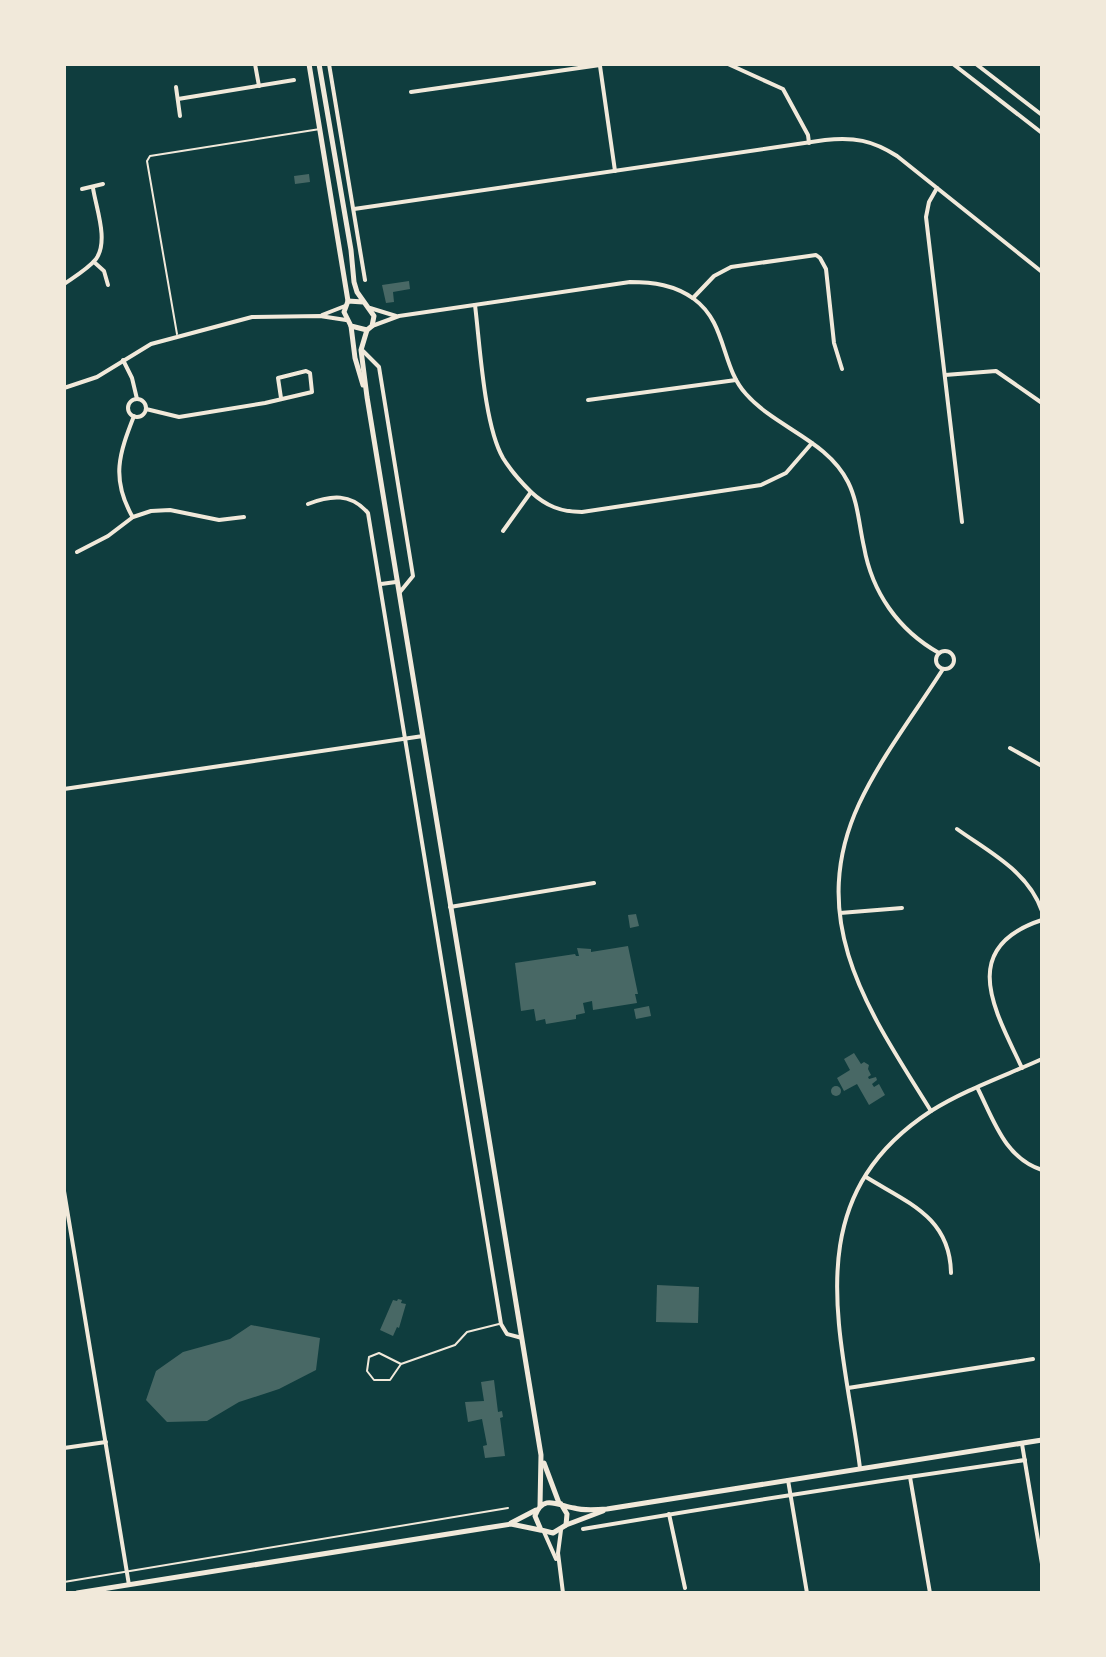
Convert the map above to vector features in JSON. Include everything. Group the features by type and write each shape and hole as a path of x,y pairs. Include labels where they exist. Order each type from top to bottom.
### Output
{"main road":[{"path":"309,64 347,304 346,320 351,326 355,358 367,397"},
{"path":"319,64 354,282 374,316 361,350 396,582 541,1455 567,1514 564,1528"},
{"path":"321,129 329,128"},
{"path":"347,304 363,302"},
{"path":"351,326 369,328"},
{"path":"77,1593 511,1524 549,1501 578,1509 607,1509 1042,1440"},
{"path":"541,1455 535,1521 542,1531"},
{"path":"511,1524 553,1533 607,1509"}],"street":[{"path":"255,64 259,86"},
{"path":"329,64 365,280"},
{"path":"728,64 783,89 808,135 809,143"},
{"path":"953,64 1042,133"},
{"path":"976,64 1042,115"},
{"path":"411,92 600,65 615,171"},
{"path":"178,99 294,80"},
{"path":"176,87 180,116"},
{"path":"354,209 845,138 871,141 897,156 1042,272"},
{"path":"82,189 103,184"},
{"path":"64,284 94,262 100,251 102,237 93,188"},
{"path":"937,188 929,202 926,217 962,522"},
{"path":"693,298 714,276 731,267 816,255 826,269 834,343 842,369"},
{"path":"94,262 104,271 108,285"},
{"path":"369,328 399,316 630,282 668,286 693,298 714,321 736,380 758,406 812,443 833,461 848,481 856,505 867,565 885,603 915,638 939,653 948,651 953,657 953,664 943,669 859,804 851,824 842,866 840,913 847,953 861,993 931,1111"},
{"path":"320,316 347,304"},
{"path":"475,305 493,431 503,458 531,492 547,504 568,512 744,489 786,473 812,443"},
{"path":"370,308 399,316"},
{"path":"64,388 97,377 151,344 252,317 320,316 346,320"},
{"path":"361,350 379,367 413,576 399,594"},
{"path":"123,360 137,399"},
{"path":"146,409 179,417 265,403 312,392 310,373 306,371 278,378 281,398"},
{"path":"945,375 996,371 1042,403"},
{"path":"588,400 736,380"},
{"path":"137,399 143,401 146,409 143,415 134,416 128,407 130,402 137,399"},
{"path":"133,517 118,477 123,444 134,416"},
{"path":"503,531 531,492"},
{"path":"308,504 326,497 341,497 361,505 368,513 501,1324 507,1334 522,1338"},
{"path":"77,552 108,536 133,517 161,510 219,520 244,517"},
{"path":"381,584 396,582"},
{"path":"939,653 936,664 943,669"},
{"path":"64,789 423,736"},
{"path":"1010,748 1042,766"},
{"path":"957,829 1023,877 1033,889 1042,911"},
{"path":"450,907 594,883"},
{"path":"840,913 902,908"},
{"path":"1022,1068 995,1009 988,981 991,967 1004,942 1024,927 1042,920"},
{"path":"860,1468 837,1307 836,1270 843,1224 850,1205 866,1177 899,1138 931,1111 1042,1059"},
{"path":"978,1089 1014,1155 1026,1165 1042,1170"},
{"path":"866,1177 938,1226 948,1246 951,1273"},
{"path":"64,1191 129,1585"},
{"path":"64,1251 74,1249"},
{"path":"848,1388 1033,1359"},
{"path":"64,1448 106,1442"},
{"path":"1022,1443 1042,1564"},
{"path":"583,1529 790,1493 856,1487 1025,1460"},
{"path":"910,1477 930,1593"},
{"path":"788,1480 807,1593"},
{"path":"669,1514 685,1588"},
{"path":"558,1565 564,1528"},
{"path":"542,1531 558,1565 563,1593"}],"lane":[{"path":"178,338 147,161 155,155 321,129"},
{"path":"401,1364 379,1353 369,1357 367,1371 374,1380 390,1380 401,1364 455,1345 467,1332 501,1324"},
{"path":"64,1582 508,1508"}],"building":[{"path":"309,174 310,182 295,184 294,176"},
{"path":"409,281 410,289 393,292 394,302 386,303 382,285"},
{"path":"636,914 639,926 630,928 628,915"},
{"path":"628,946 637,1003 593,1010 592,1001 583,1003 585,1013 576,1015 576,1019 546,1024 545,1019 536,1021 534,1009 521,1011 515,963 575,954 579,956 577,948 591,949 591,952"},
{"path":"649,1006 651,1016 636,1019 634,1009"},
{"path":"854,1053 861,1064 869,1065 869,1079 876,1077 872,1084 874,1087 879,1084 885,1095 869,1105 857,1084 844,1091 837,1078 850,1070 844,1059"},
{"path":"836,1086 841,1091 836,1096 831,1091"},
{"path":"657,1285 699,1287 698,1323 656,1322"},
{"path":"398,1299 406,1304 399,1328 393,1336 380,1330 393,1300"},
{"path":"251,1325 320,1338 316,1370 279,1389 239,1402 207,1421 167,1422 146,1400 156,1371 183,1352 230,1339"},
{"path":"494,1380 498,1412 502,1411 503,1417 500,1418 505,1456 485,1458 483,1446 487,1445 482,1419 468,1422 465,1402 484,1401 481,1382"}]}
